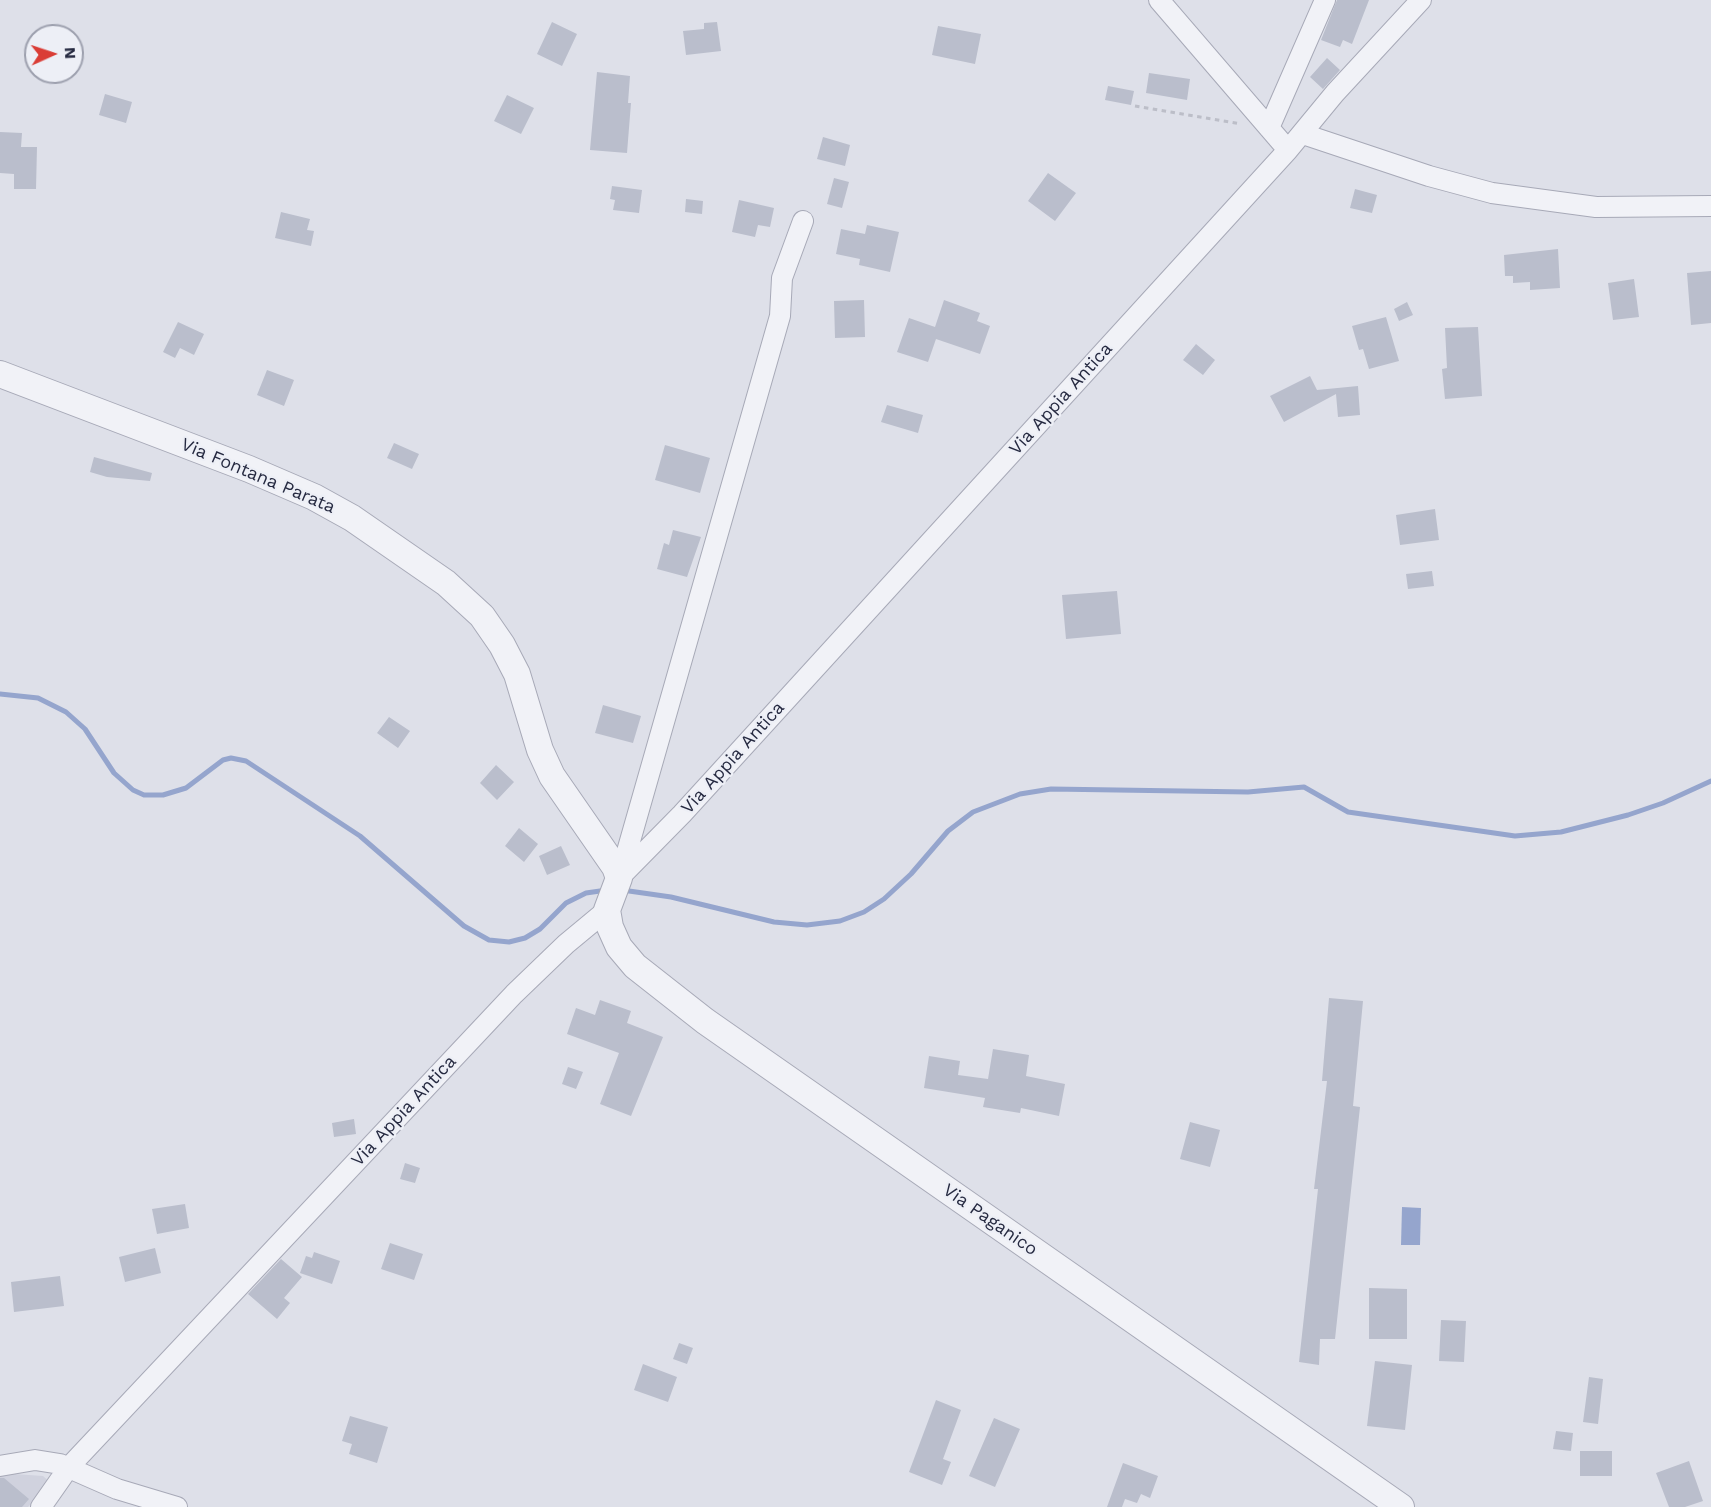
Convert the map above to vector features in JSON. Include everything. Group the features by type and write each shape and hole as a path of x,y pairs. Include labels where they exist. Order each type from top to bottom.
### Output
{"street":[{"path":"1159,0 1288,150"},
{"path":"1269,128 1325,0"},
{"name":"Via Appia Antica","path":"41,1507 69,1467 514,994 566,944 607,910 619,878 663,834 1303,134 1330,99 1422,0"},
{"path":"1303,134 1429,176 1492,193 1596,207 1711,206"},
{"path":"619,878 780,316 782,278 803,221"},
{"name":"Via Fontana Parata","path":"0,374 240,465 324,502 378,535 455,591 482,616 502,645 520,683 534,734 552,776 608,855 619,878"},
{"path":"636,819 663,834"},
{"name":"Via Paganico","path":"607,910 612,933 624,953 642,972 682,1004 1401,1507"},
{"path":"0,1466 35,1460 69,1467 117,1489 177,1507"}],"path":[{"path":"1135,106 1269,128"}],"shaded area":[{"path":"0,1473 43,1476 51,1483 28,1507 0,1507"}],"water":[{"path":"1402,1207 1421,1208 1420,1245 1401,1245"}],"building":[{"path":"1337,0 1369,0 1352,44 1343,40 1340,47 1321,40"},
{"path":"552,22 577,34 562,66 537,54"},
{"path":"717,22 721,51 686,55 683,31 704,29 704,23"},
{"path":"938,26 981,34 975,64 932,55"},
{"path":"1327,58 1340,70 1323,89 1310,77"},
{"path":"597,72 630,76 628,103 631,103 627,153 590,150"},
{"path":"1149,73 1190,79 1187,100 1146,93"},
{"path":"1108,86 1134,91 1131,105 1105,100"},
{"path":"105,94 132,102 126,123 99,115"},
{"path":"507,95 534,108 521,134 494,121"},
{"path":"0,132 22,133 21,147 37,147 36,189 14,189 14,174 0,173"},
{"path":"823,137 850,145 845,166 817,159"},
{"path":"1048,173 1076,193 1055,221 1028,201"},
{"path":"834,178 849,182 842,208 827,204"},
{"path":"612,186 642,190 639,213 613,210 615,200 610,199"},
{"path":"1355,189 1377,195 1372,213 1350,208"},
{"path":"686,199 703,201 702,214 685,212"},
{"path":"739,200 774,208 770,227 758,225 755,237 732,232"},
{"path":"281,212 310,219 307,230 314,231 311,246 275,238"},
{"path":"867,225 899,232 890,272 859,265 860,259 836,254 841,229 865,234"},
{"path":"1558,249 1560,288 1530,290 1530,282 1513,283 1513,276 1505,276 1504,255"},
{"path":"1711,271 1711,323 1691,325 1687,273"},
{"path":"1634,279 1639,317 1613,320 1608,283"},
{"path":"864,300 865,337 835,338 834,301"},
{"path":"944,300 980,313 977,321 990,326 980,354 936,339 928,362 897,352 909,318 935,327"},
{"path":"1407,302 1413,315 1399,321 1394,309"},
{"path":"1386,317 1399,361 1369,369 1363,349 1359,350 1352,326"},
{"path":"178,322 204,334 194,355 180,348 175,358 163,352"},
{"path":"1478,327 1482,396 1445,399 1442,369 1447,368 1445,328"},
{"path":"1196,344 1215,360 1203,375 1183,360"},
{"path":"267,370 294,380 284,406 257,395"},
{"path":"1310,376 1317,390 1358,386 1360,415 1338,417 1336,394 1284,422 1270,396"},
{"path":"887,405 923,415 918,433 881,422"},
{"path":"394,443 419,454 412,469 387,458"},
{"path":"665,445 710,458 700,493 655,480"},
{"path":"94,457 152,473 150,481 107,477 90,472"},
{"path":"1435,509 1439,540 1400,545 1396,515"},
{"path":"673,530 701,537 687,577 657,569 664,543 669,545"},
{"path":"1432,571 1434,586 1408,589 1406,574"},
{"path":"1117,591 1121,634 1066,639 1062,595"},
{"path":"603,705 641,716 633,743 595,733"},
{"path":"389,717 410,731 398,748 377,733"},
{"path":"496,765 514,782 497,800 480,783"},
{"path":"519,828 538,844 524,862 505,846"},
{"path":"561,846 570,865 547,875 539,856"},
{"path":"1329,998 1363,1001 1353,1106 1360,1107 1335,1339 1320,1339 1319,1365 1299,1362 1318,1189 1314,1189 1327,1081 1322,1081"},
{"path":"600,1000 631,1011 627,1023 663,1037 631,1116 600,1104 619,1053 567,1034 576,1008 595,1015"},
{"path":"993,1049 1029,1055 1026,1076 1065,1084 1059,1116 1021,1108 1020,1113 983,1107 985,1098 924,1088 929,1056 960,1061 958,1075 988,1079"},
{"path":"568,1067 583,1072 576,1089 562,1084"},
{"path":"354,1119 356,1134 334,1137 332,1123"},
{"path":"1190,1122 1220,1130 1210,1167 1180,1159"},
{"path":"405,1163 420,1168 415,1183 400,1179"},
{"path":"185,1204 189,1228 157,1234 152,1209"},
{"path":"390,1243 423,1254 414,1280 381,1269"},
{"path":"155,1248 161,1273 125,1282 119,1257"},
{"path":"314,1252 340,1261 332,1284 300,1273 306,1256 312,1258"},
{"path":"281,1259 302,1277 284,1298 290,1303 277,1319 248,1294"},
{"path":"60,1276 64,1306 14,1312 11,1282"},
{"path":"1369,1288 1407,1289 1407,1339 1369,1339"},
{"path":"1441,1320 1466,1321 1464,1362 1439,1361"},
{"path":"679,1343 693,1348 687,1364 673,1359"},
{"path":"1375,1361 1412,1365 1405,1430 1367,1426"},
{"path":"643,1364 677,1377 668,1402 634,1390"},
{"path":"1589,1377 1603,1379 1598,1424 1583,1422"},
{"path":"936,1400 961,1410 943,1459 951,1462 942,1485 909,1472"},
{"path":"350,1416 388,1427 377,1463 349,1454 352,1444 342,1441"},
{"path":"994,1418 1020,1429 995,1487 969,1476"},
{"path":"1556,1431 1573,1433 1571,1451 1553,1449"},
{"path":"1580,1451 1612,1451 1612,1476 1580,1476"},
{"path":"1689,1461 1703,1501 1685,1507 1669,1507 1656,1473"},
{"path":"1123,1463 1158,1476 1150,1498 1141,1494 1137,1503 1125,1499 1122,1507 1107,1507"},
{"path":"0,1478 4,1478 29,1499 22,1507 0,1507"}],"waterway":[{"path":"0,694 38,698 66,712 85,729 114,773 133,790 144,795 163,795 186,788 223,760 231,758 246,761 360,836 464,926 489,940 509,942 525,938 540,929 566,903 586,893 607,890"},
{"path":"622,890 671,897 774,922 807,925 840,921 864,912 884,899 911,874 948,831 973,812 1020,794 1051,789 1248,792 1304,787 1348,812 1515,836 1561,832 1628,815 1663,803 1711,781"}]}
